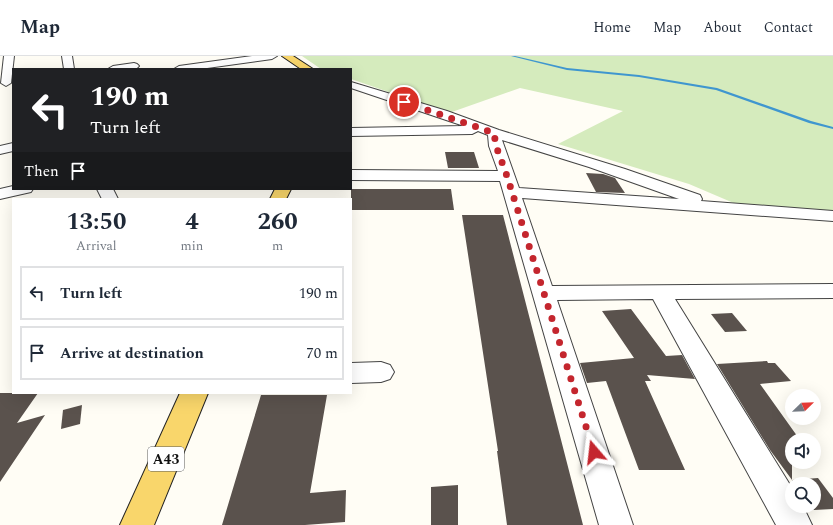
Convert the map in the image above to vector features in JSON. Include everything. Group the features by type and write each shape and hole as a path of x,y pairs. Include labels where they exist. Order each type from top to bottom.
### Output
{"main road":[{"path":"287,56 306,68"},
{"name":"A43","path":"137,525 194,394"}],"street":[{"path":"6,83 9,56"},
{"path":"67,56 69,68"},
{"path":"128,56 135,68"},
{"path":"210,56 219,64"},
{"path":"187,68 272,56"},
{"path":"352,86 641,179 715,207"},
{"path":"352,132 489,131"},
{"path":"489,131 496,146 509,184 616,525"},
{"path":"0,150 12,147"},
{"path":"352,175 509,184 715,207 833,216"},
{"path":"0,194 20,190"},
{"path":"544,293 833,291"},
{"path":"660,292 796,525"},
{"path":"352,373 381,372"}],"green space":[{"path":"302,56 833,56 833,211 743,207 689,184 558,144 623,111 520,88 449,113 352,79 352,68 320,68"}],"building":[{"path":"445,152 474,152 479,168 448,168"},
{"path":"586,173 603,174 615,178 625,193 596,192"},
{"path":"352,189 451,189 454,210 352,210"},
{"path":"462,215 503,215 583,525 507,525 498,451"},
{"path":"631,309 666,356 682,355 695,379 647,375 651,381 645,381 685,470 639,470 606,381 587,383 580,363 634,358 602,311"},
{"path":"732,313 747,331 725,332 711,314"},
{"path":"767,361 768,363 775,363 791,381 760,384 785,419 785,425 789,425 795,433 785,433 785,469 792,469 792,477 790,477 770,450 717,364"},
{"path":"0,393 37,394 17,423 45,415 0,482"},
{"path":"261,395 327,395 310,493 346,490 345,522 305,525 222,525"},
{"path":"82,405 80,424 61,429 63,410"},
{"path":"821,482 833,498 833,509 821,510"},
{"path":"458,485 458,525 431,525 431,487"}],"waterway":[{"path":"512,56 567,69 639,76 717,89 810,122 833,128"}],"route":[{"path":"404,102 443,114 494,133 496,146 507,176 594,452"}]}
